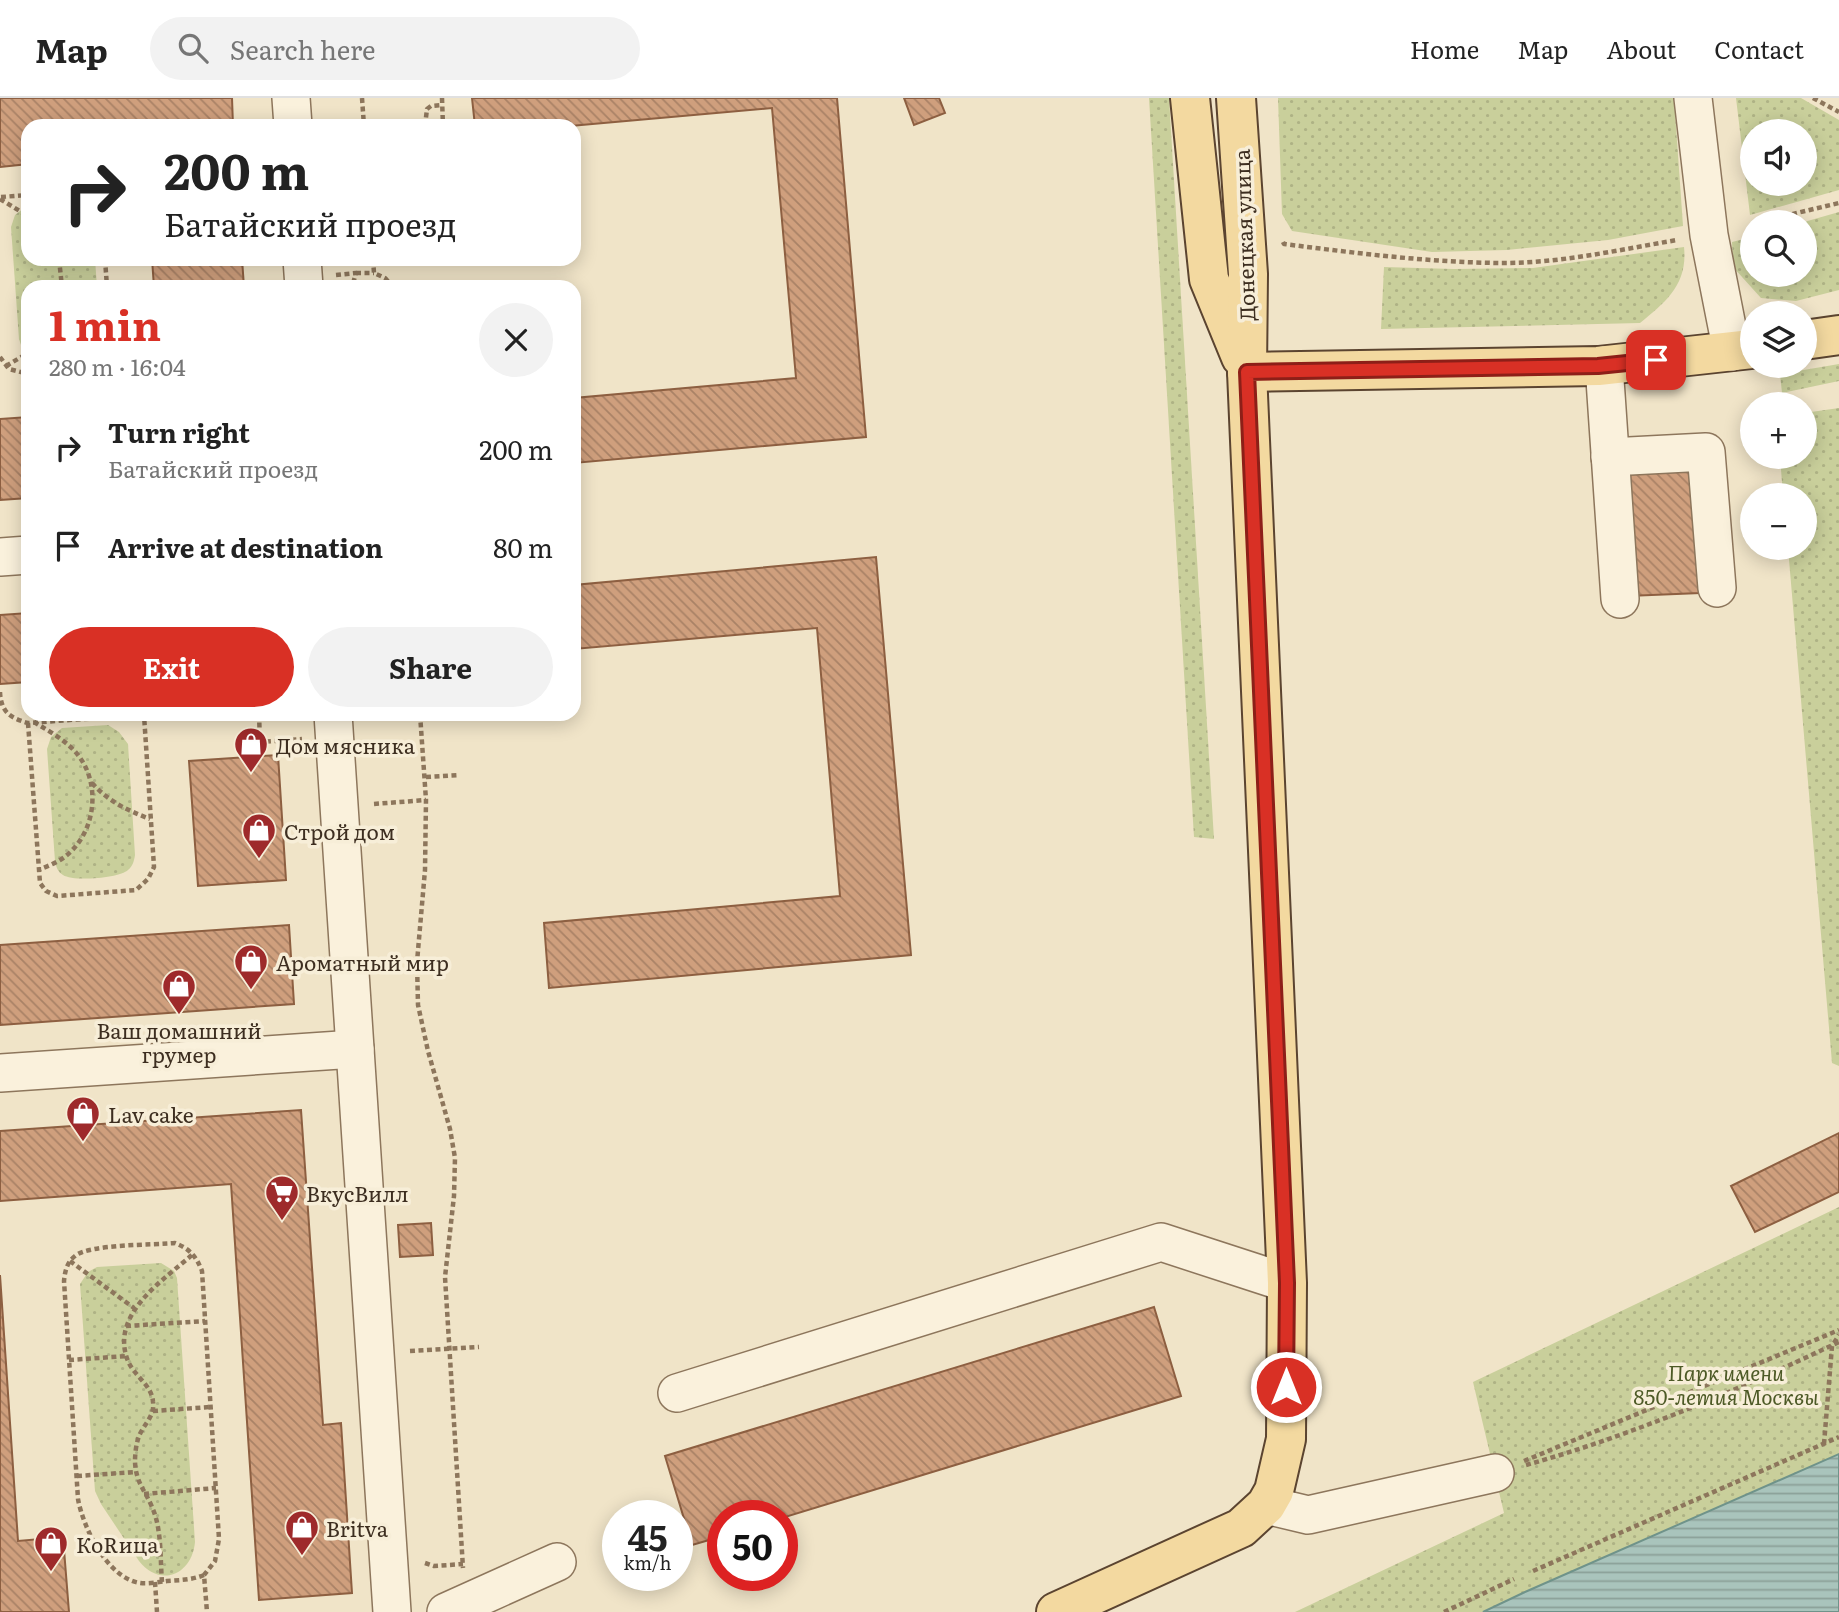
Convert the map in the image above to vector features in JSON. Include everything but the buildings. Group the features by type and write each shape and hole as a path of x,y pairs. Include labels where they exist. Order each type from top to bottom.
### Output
{"main road":[{"name":"Донецкая улица","path":"1190,98 1209,279 1247,372"},
{"name":"Донецкая улица","path":"1237,98 1248,274 1247,372 1287,1283 1286,1439 1274,1491 1266,1504"},
{"path":"1817,338 1839,335"},
{"path":"1247,372 1604,365 1740,350"},
{"path":"1056,1612 1241,1528 1266,1504"}],"street":[{"path":"291,98 292,119"},
{"path":"1693,98 1709,235 1740,343"},
{"path":"1604,365 1620,599"},
{"path":"1610,457 1706,452 1717,588"},
{"path":"0,557 21,556"},
{"path":"333,721 392,1612"},
{"path":"0,1073 355,1049"},
{"path":"677,1393 1161,1241 1287,1283"},
{"path":"1266,1504 1308,1515 1495,1473"},
{"path":"456,1608 557,1562"}],"path":[{"path":"362,98 364,119"},
{"path":"442,98 443,119"},
{"path":"1813,98 1839,112"},
{"path":"426,119 427,109 442,105"},
{"path":"0,198 21,196"},
{"path":"0,198 21,212"},
{"path":"1810,210 1839,203"},
{"path":"1279,236 1284,244 1378,256 1499,263 1573,257 1709,235"},
{"path":"374,266 374,272"},
{"path":"356,274 374,272 387,280"},
{"path":"0,356 6,366 21,373"},
{"path":"6,366 21,357"},
{"path":"0,692 1,704 6,713 21,720"},
{"path":"26,721 47,721"},
{"path":"31,722 38,870 40,883 46,891 57,896 136,890 148,879 154,867 144,721"},
{"path":"259,721 260,742"},
{"path":"421,721 426,800 425,870 417,962 418,1005 455,1158 454,1196 445,1277 456,1608"},
{"path":"31,722 72,749 82,761 91,782 92,813 79,842 69,854 56,863 38,870"},
{"path":"425,777 459,775"},
{"path":"91,782 125,810 150,819"},
{"path":"339,806 426,800"},
{"path":"175,1243 193,1254 202,1271 218,1551 211,1568 194,1579 138,1583 116,1569 103,1555 85,1527 78,1499 65,1269 70,1261 83,1251 93,1249 175,1243"},
{"path":"162,1582 158,1531 152,1507 136,1472 139,1437 154,1404 149,1390 134,1373 127,1356 127,1326 135,1308 193,1254"},
{"path":"70,1261 135,1308"},
{"path":"127,1326 205,1321"},
{"path":"1824,1444 1832,1346 1839,1332"},
{"path":"1495,1473 1839,1332"},
{"path":"1495,1473 1571,1452 1738,1388 1839,1342"},
{"path":"375,1353 479,1347"},
{"path":"69,1360 127,1356"},
{"path":"153,1411 211,1407"},
{"path":"1533,1571 1839,1437"},
{"path":"77,1476 136,1472"},
{"path":"144,1494 216,1488"},
{"path":"204,1574 207,1612"},
{"path":"1444,1612 1514,1579"},
{"path":"155,1582 157,1612"}],"green space":[{"path":"1149,98 1169,98 1214,839 1194,837"},
{"path":"1278,98 1674,98 1683,226 1608,240 1507,250 1432,252 1292,231 1282,214"},
{"path":"1736,98 1801,98 1839,120 1839,190 1768,210 1749,210 1748,196 1817,196 1817,119 1740,119 1740,131"},
{"path":"21,210 21,266 96,266 96,280 21,280 21,345 11,227 15,215"},
{"path":"1839,212 1839,290 1796,301 1761,298 1751,287 1817,287 1817,218"},
{"path":"1740,240 1740,275 1733,267 1732,242"},
{"path":"1684,247 1679,282 1666,299 1640,323 1381,329 1384,267 1533,268"},
{"path":"1839,364 1839,381 1782,392 1780,378 1817,378 1817,368"},
{"path":"1839,408 1839,1066 1832,1063 1789,560 1817,560 1817,483 1782,483 1781,469 1817,469 1817,411"},
{"path":"108,725 119,732 128,744 134,861 128,870 116,875 86,879 68,877 60,872 55,861 47,749 51,737 62,728"},
{"name":"Парк имени 850-летия Москвы","path":"1839,1207 1839,1454 1483,1612 1295,1612 1504,1513 1473,1382"},
{"path":"161,1263 174,1271 177,1278 195,1542 193,1553 182,1570 165,1576 147,1569 139,1561 95,1491 80,1284 88,1272 97,1267"}],"water":[{"path":"1839,1454 1839,1612 1483,1612 1525,1592"}],"place":[{"name":"Дом мясника","path":"251,774"},
{"name":"Строй дом","path":"259,860"},
{"name":"Ароматный мир","path":"251,991"},
{"name":"Ваш домашний грумер","path":"179,1016"},
{"name":"Lav cake","path":"83,1143"},
{"name":"ВкусВилл","path":"282,1222"},
{"name":"Britva","path":"302,1557"},
{"name":"КоRица","path":"51,1573"}],"route":[{"path":"1286,1387 1287,1283 1247,372 1598,366 1656,360"}]}
